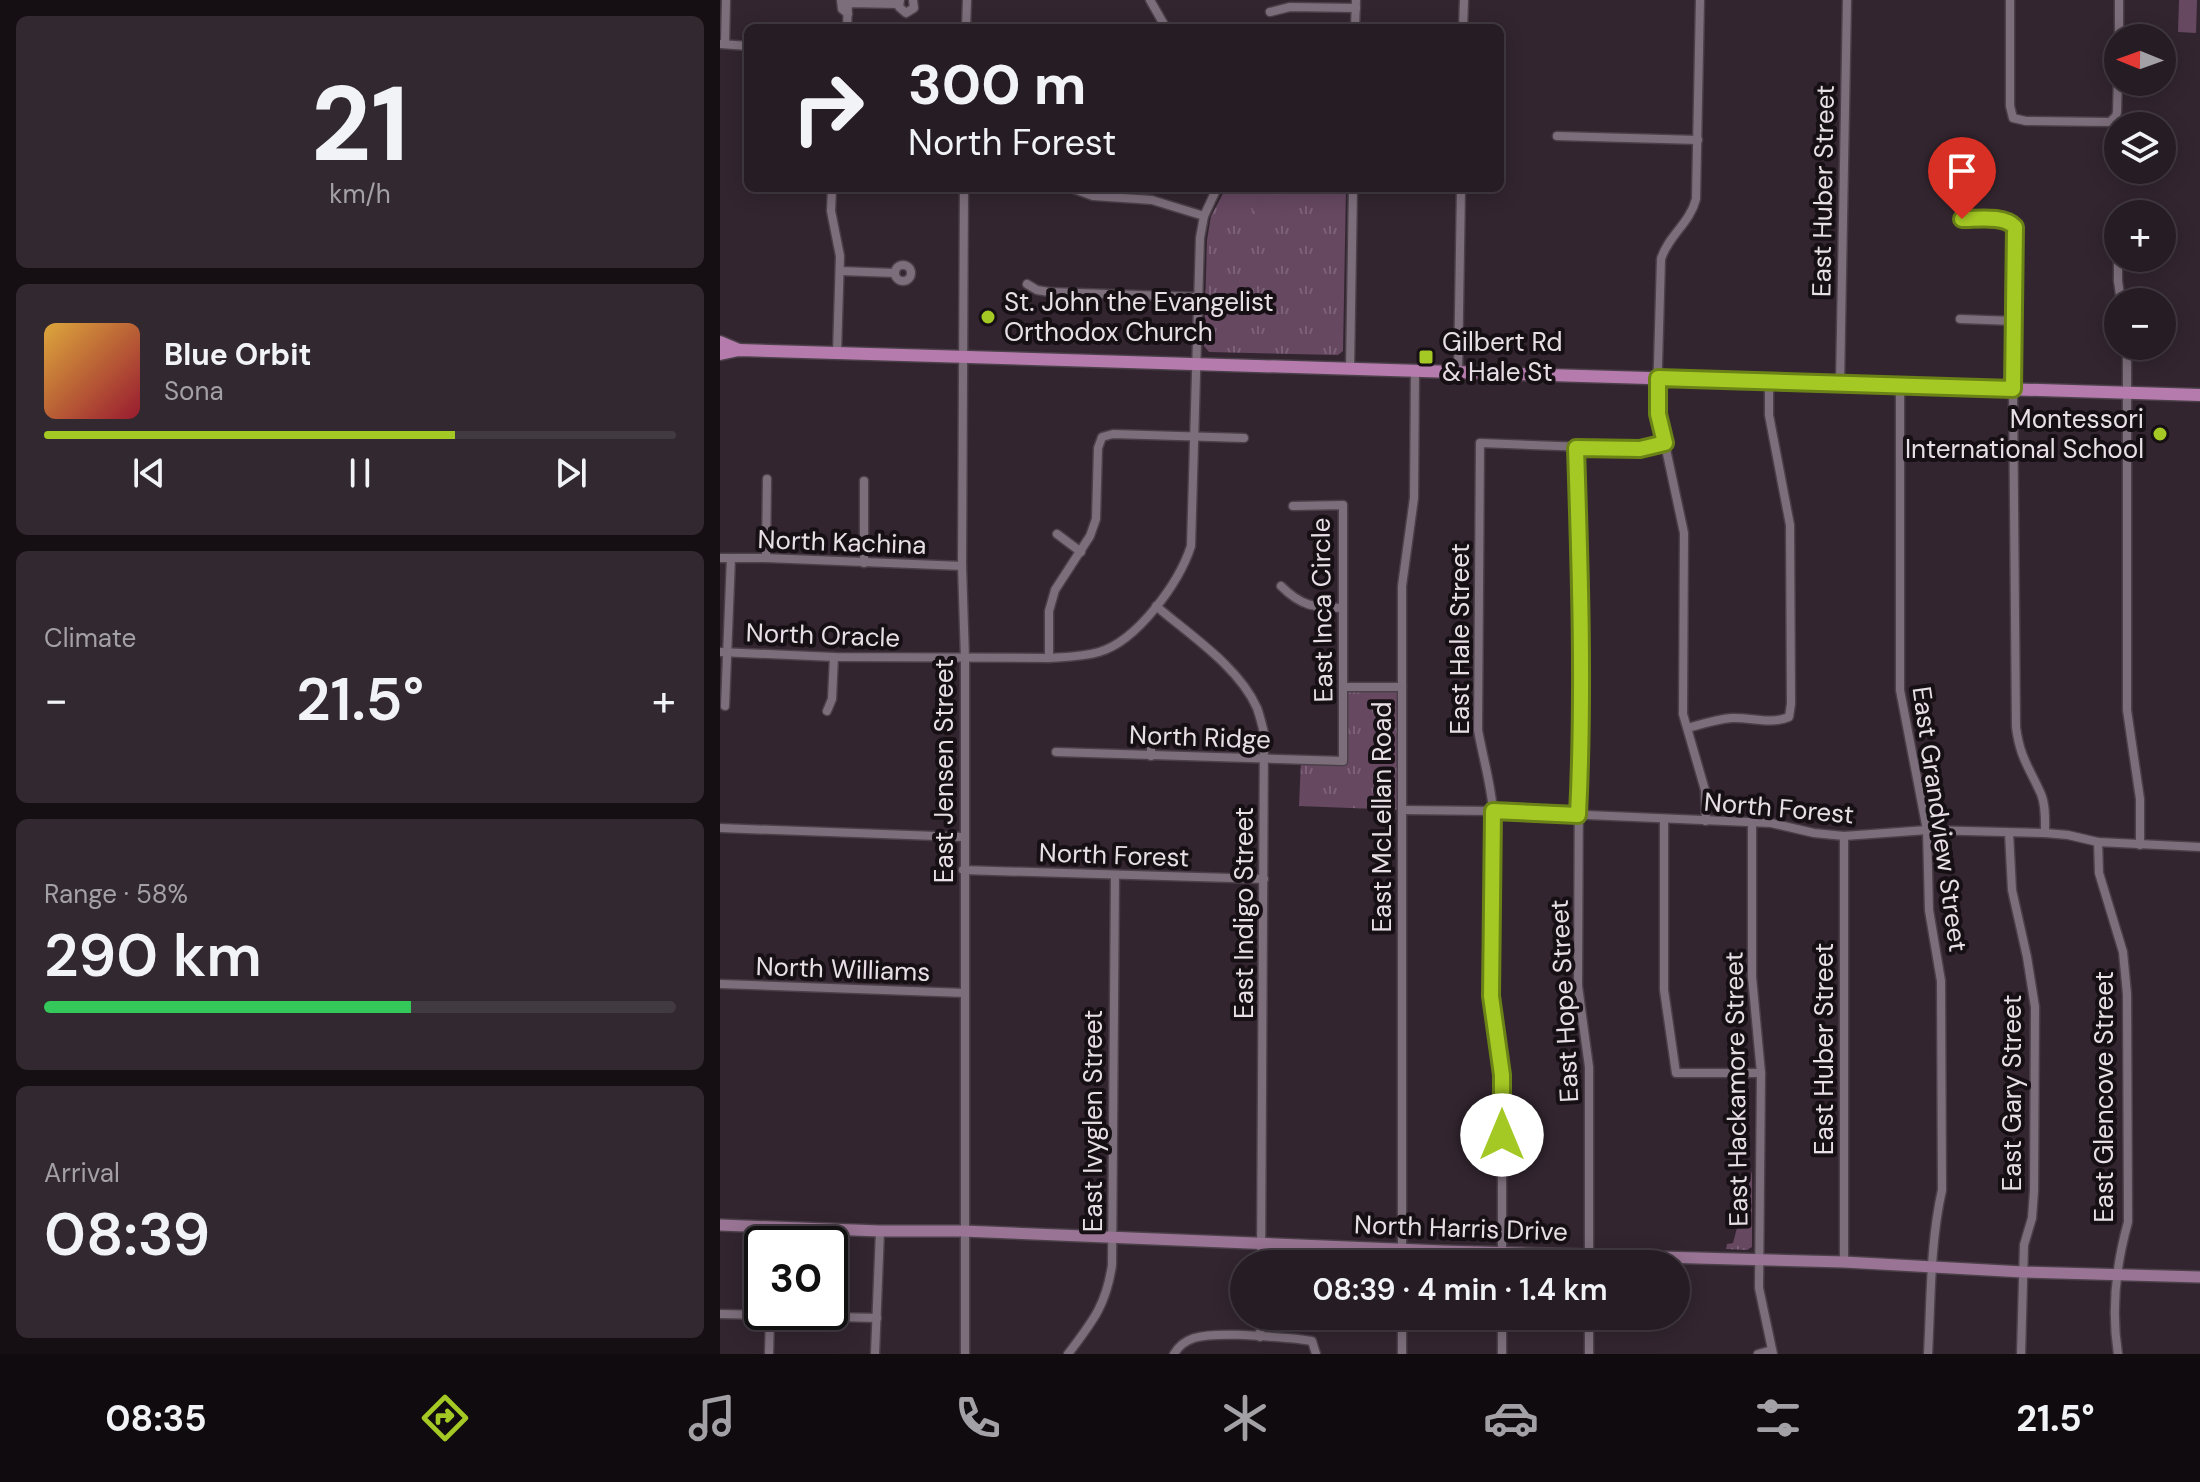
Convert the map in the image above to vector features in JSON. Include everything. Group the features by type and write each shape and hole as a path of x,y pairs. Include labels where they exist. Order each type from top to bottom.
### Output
{"main road":[{"path":"720,342 739,350"},
{"path":"720,354 739,350 2200,395"}],"street":[{"path":"726,0 722,44 744,46"},
{"path":"841,0 842,9 848,14"},
{"path":"847,24 848,3 900,2 902,11 909,13 914,8 913,0"},
{"path":"966,24 967,0"},
{"path":"1150,0 1164,24"},
{"path":"1463,24 1464,0"},
{"path":"1700,0 1696,192 1694,207 1687,221 1667,244 1661,259 1658,414 1684,533 1683,714 1705,790 1706,821"},
{"name":"East Huber Street","path":"1840,384 1847,0"},
{"path":"2010,0 2010,106 2013,118 2101,123 2114,119 2117,96"},
{"path":"2119,0 2119,24"},
{"path":"1270,12 1290,7 1356,4 1355,24"},
{"path":"1557,136 1698,140"},
{"path":"832,192 831,211 839,244 840,271 837,353"},
{"name":"East Jensen Street","path":"964,192 965,1354"},
{"path":"1082,192 1093,196 1152,200 1204,216"},
{"path":"965,659 1077,657 1100,652 1116,645 1132,632 1178,578 1191,546 1200,238 1204,216 1215,192"},
{"path":"1350,369 1353,192"},
{"path":"1458,372 1461,192"},
{"path":"1962,219 2003,220 2015,227 2016,727 2018,746 2041,795 2045,833"},
{"path":"840,271 895,273"},
{"path":"1027,284 1049,292 1198,297"},
{"path":"1960,319 2014,321"},
{"path":"2127,360 2127,710 2140,799 2140,845"},
{"name":"East McLellan Road","path":"1402,1249 1402,586 1414,498 1415,371"},
{"path":"1688,728 1721,719 1774,721 1789,717 1790,525 1769,415 1769,381"},
{"name":"East Grandview Street","path":"1900,385 1900,690 1927,830 1929,910 1941,981 1942,1190 1936,1217 1928,1354"},
{"path":"1049,658 1049,611 1055,590 1081,552 1096,519 1098,448 1102,437 1113,434 1244,438"},
{"name":"East Hale Street","path":"1502,1250 1502,1075 1491,996 1492,788 1478,730 1480,443 1576,448"},
{"path":"1576,448 1640,449 1665,443"},
{"name":"East Hope Street","path":"1576,448 1580,562 1578,986 1589,1067 1589,1250"},
{"path":"766,558 767,479"},
{"path":"864,481 864,563"},
{"name":"East Inca Circle","path":"1293,506 1343,505 1343,761"},
{"path":"1057,534 1081,552"},
{"name":"North Kachina","path":"720,558 962,566"},
{"path":"725,706 724,652 731,558"},
{"path":"1281,586 1305,605 1343,608"},
{"name":"East Indigo Street","path":"1156,606 1229,668 1246,688 1258,711 1264,733 1261,1250"},
{"name":"North Oracle","path":"724,652 965,659"},
{"path":"827,711 832,699 834,657"},
{"path":"1343,687 1402,687"},
{"path":"1151,738 1151,756"},
{"name":"North Ridge","path":"1056,752 1343,761"},
{"name":"North Forest","path":"1402,810 1771,823 1844,836 1927,830 2045,833 2098,842 2200,847"},
{"path":"1664,819 1664,990 1676,1073 1761,1073"},
{"name":"East Hackamore Street","path":"1752,822 1752,977 1761,1073 1759,1288 1773,1352"},
{"path":"720,828 963,837"},
{"name":"East Gary Street","path":"2009,833 2012,890 2035,1007 2034,1191 2032,1218 2024,1245 2021,1354"},
{"name":"East Huber Street","path":"1844,836 1844,1262"},
{"name":"East Glencove Street","path":"2098,842 2099,873 2123,952 2127,994 2128,1222 2117,1274 2115,1337 2118,1354"},
{"name":"North Forest","path":"963,870 1264,879"},
{"name":"East Ivyglen Street","path":"1068,1354 1090,1325 1108,1290 1112,1265 1115,875"},
{"name":"North Williams","path":"720,984 965,993"},
{"name":"North Harris Drive","path":"720,1225 963,1231 1413,1250"},
{"path":"875,1354 880,1231"},
{"name":"North Harris Drive","path":"1690,1260 1844,1262 2023,1272 2200,1277"},
{"path":"720,1314 744,1315"},
{"path":"848,1317 877,1318"},
{"path":"769,1354 770,1330"},
{"path":"1260,1330 1260,1337"},
{"path":"1402,1330 1402,1354"},
{"path":"1502,1330 1502,1354"},
{"path":"1589,1330 1589,1354"},
{"path":"1174,1354 1190,1339 1206,1336 1312,1341 1316,1354"},
{"path":"1064,1338 1075,1345"},
{"path":"1758,1354 1773,1352"}],"green space":[{"path":"2179,0 2197,0 2196,33 2178,32"},
{"path":"1224,192 1346,192 1343,351 1338,355 1209,352 1204,346 1207,240 1211,216"},
{"path":"1270,192 1290,210 1275,225 1266,215 1262,219 1252,209"},
{"path":"1343,687 1402,687 1402,810 1299,806 1301,761 1343,761"},
{"path":"1752,1171 1752,1247 1747,1250 1726,1249 1727,1244 1733,1243"}],"place":[{"name":"St. John the Evangelist Orthodox Church","path":"988,317"},
{"name":"Gilbert Rd & Hale St","path":"1426,357"},
{"name":"Montessori International School","path":"2160,434"}],"route":[{"path":"1502,1135 1502,1075 1491,996 1493,811 1578,815 1580,546 1576,448 1640,449 1665,443 1658,414 1658,378 2013,389 2015,227 2003,220 1962,219"}]}
